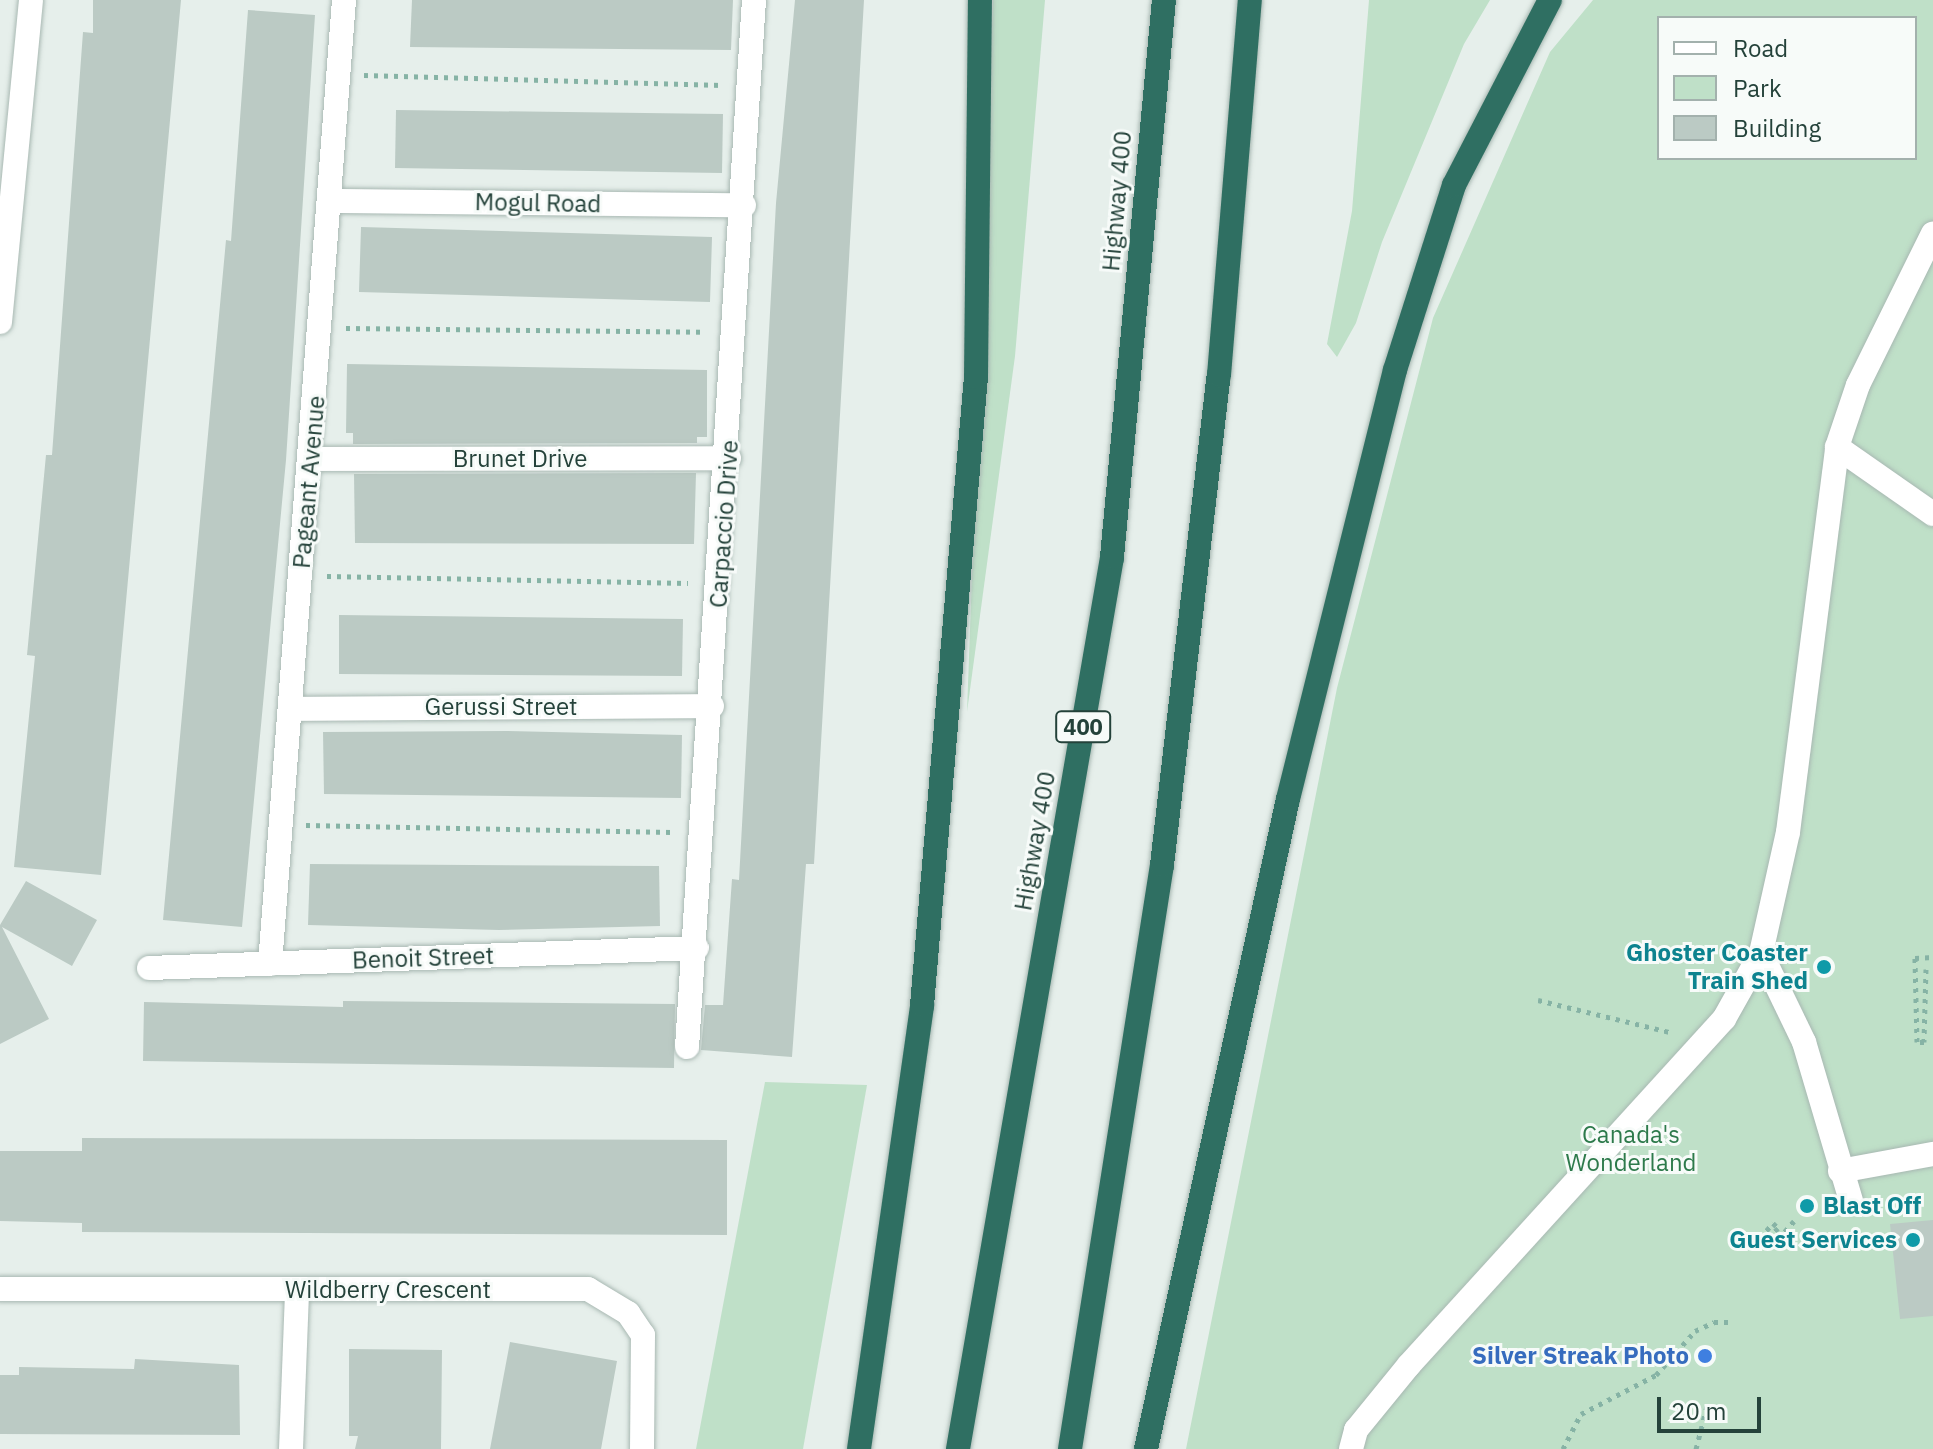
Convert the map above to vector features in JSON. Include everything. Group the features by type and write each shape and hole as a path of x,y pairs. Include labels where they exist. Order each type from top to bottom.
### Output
{"highway":[{"path":"859,1449 922,1005 976,377 980,0"},
{"name":"Highway 400","path":"958,1449 1112,557 1164,0"},
{"path":"1070,1449 1164,849 1219,375 1250,0"},
{"path":"1146,1449 1288,799 1395,370 1454,185 1550,0"}],"street":[{"path":"0,322 4,214 31,0"},
{"name":"Pageant Avenue","path":"270,964 331,201 344,0"},
{"name":"Carpaccio Drive","path":"687,1047 697,948 729,458 754,0"},
{"name":"Mogul Road","path":"331,201 744,205"},
{"path":"1351,1449 1356,1430 1409,1365 1705,1041 1761,953 1788,832 1837,447 1858,385 1933,233"},
{"path":"1837,447 1933,514"},
{"name":"Brunet Drive","path":"311,459 729,458"},
{"name":"Gerussi Street","path":"291,709 712,706"},
{"name":"Benoit Street","path":"149,968 697,948"},
{"path":"1761,953 1804,1042 1851,1201"},
{"path":"1840,1171 1933,1154"},
{"name":"Wildberry Crescent","path":"0,1289 588,1289 628,1313 643,1335 642,1449"},
{"path":"291,1449 297,1291"}],"path":[{"path":"339,75 750,86"},
{"path":"321,328 736,333"},
{"path":"302,576 720,584"},
{"path":"281,824 704,832"},
{"path":"1926,969 1924,1042 1917,1042 1915,958 1933,957"},
{"path":"1538,1000 1705,1041"},
{"path":"1794,1221 1779,1238 1784,1242 1795,1236"},
{"path":"1768,1249 1760,1238 1773,1223 1778,1228 1769,1237 1783,1250"},
{"path":"1563,1449 1581,1414 1656,1375 1695,1331 1714,1322 1733,1322"},
{"path":"1696,1449 1707,1406"}],"green space":[{"path":"993,0 1045,0 1015,356 967,712"},
{"path":"1369,0 1490,0 1464,44 1382,242 1356,323 1337,357 1327,344 1352,211"},
{"name":"Canada's Wonderland","path":"1593,0 1933,0 1933,1449 1186,1449 1337,688 1433,318 1550,52"},
{"path":"765,1082 867,1085 803,1449 696,1449"}],"building":[{"path":"93,0 181,0 101,875 14,867 35,656 27,655 46,455 52,455 83,32 93,33"},
{"path":"412,0 733,0 731,50 410,47"},
{"path":"795,0 864,0 814,864 806,864 792,1057 701,1050 705,1005 723,1005 732,879 739,880 776,203"},
{"path":"248,10 315,15 286,460 242,927 163,920 226,240 231,241"},
{"path":"396,110 723,114 722,173 395,168"},
{"path":"361,227 712,237 710,302 359,292"},
{"path":"347,364 707,370 707,437 697,437 697,443 353,444 353,433 346,433"},
{"path":"696,473 694,544 355,543 354,474"},
{"path":"339,615 683,619 682,676 339,674"},
{"path":"506,731 682,735 681,798 324,794 323,732"},
{"path":"310,864 659,866 660,926 499,930 308,925"},
{"path":"26,881 97,920 72,966 2,927 49,1019 0,1044 0,925"},
{"path":"343,1001 675,1004 674,1068 143,1061 144,1002 343,1007"},
{"path":"82,1138 727,1140 727,1235 82,1232 82,1223 0,1221 0,1151 82,1151"},
{"name":"Guest Services","path":"1933,1220 1933,1316 1900,1319 1890,1224"},
{"path":"510,1342 617,1361 601,1449 490,1449"},
{"path":"349,1349 442,1350 441,1449 355,1449 358,1436 349,1436"},
{"path":"135,1359 239,1365 240,1435 0,1434 0,1375 19,1375 19,1367 134,1369"}],"place":[{"name":"Ghoster Coaster Train Shed","path":"1824,967"},
{"name":"Blast Off","path":"1807,1206"},
{"name":"Guest Services","path":"1913,1240"},
{"name":"Silver Streak Photo","path":"1705,1356"}]}
